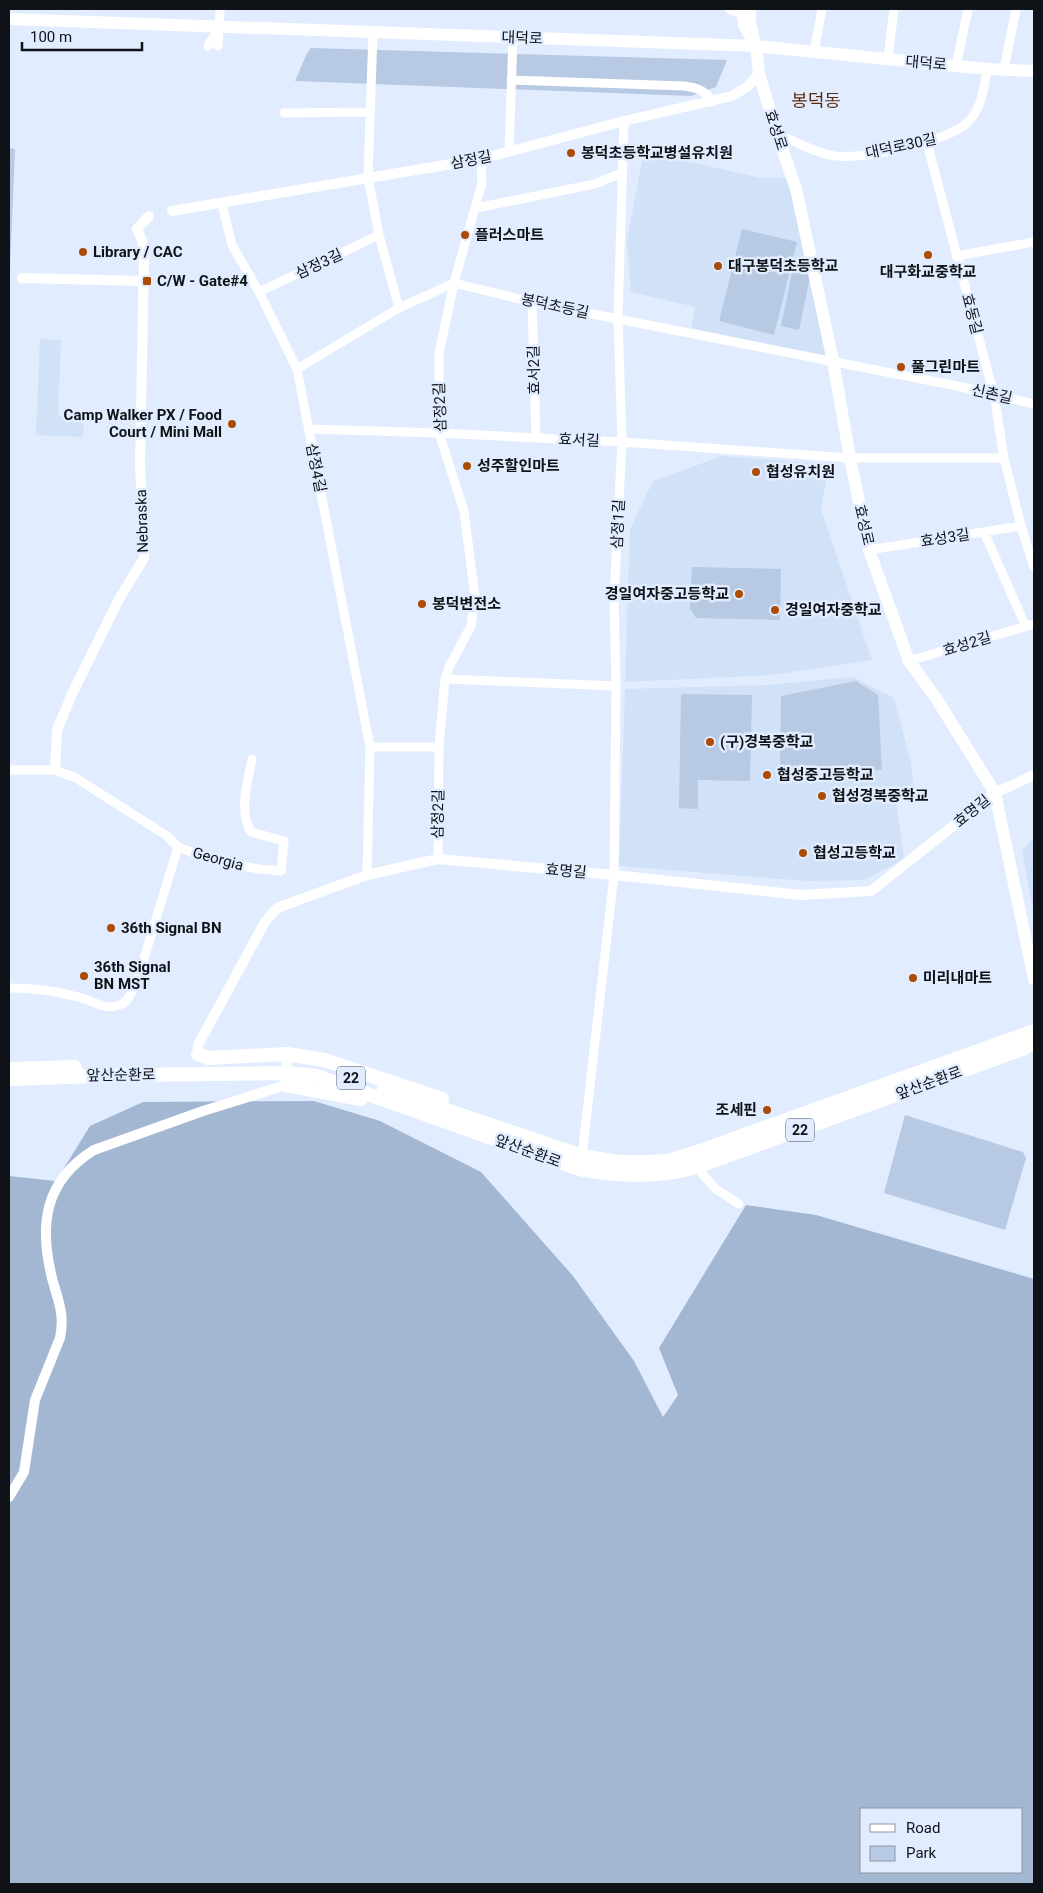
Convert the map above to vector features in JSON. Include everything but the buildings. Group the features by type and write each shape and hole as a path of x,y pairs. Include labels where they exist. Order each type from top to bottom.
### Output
{"highway":[{"name":"앞산순환로","path":"562,1156 582,1156 618,1162 668,1161 1034,1031"},
{"name":"앞산순환로","path":"9,1069 302,1070 334,1073 562,1156 579,1169 606,1174 652,1174 696,1167 1025,1048 1034,1043"},
{"path":"198,1054 208,1058 287,1054 324,1060 511,1124 562,1156"},
{"name":"앞산순환로","path":"9,1079 127,1070"},
{"path":"286,1085 356,1097 537,1159 562,1156"}],"main road":[{"path":"748,13 744,25 756,46"},
{"name":"대덕로","path":"9,20 756,46 988,69 1034,71"},
{"name":"효성로","path":"756,46 759,74 776,134 796,189 833,362 869,550 909,661 936,698 995,793 1034,979"}],"street":[{"path":"218,46 220,9"},
{"path":"730,9 748,13"},
{"path":"814,52 822,9"},
{"path":"888,59 894,9"},
{"path":"956,66 968,9"},
{"path":"1004,70 1016,9"},
{"path":"208,46 219,27"},
{"path":"373,33 368,177 379,235 399,308"},
{"path":"509,152 513,38"},
{"name":"대덕로30길","path":"776,134 830,156 878,153 927,143 944,137 968,122 980,104 988,69"},
{"name":"삼정길","path":"172,211 481,159 624,122 712,102 741,92 759,74"},
{"path":"511,80 684,86 696,88 708,94 712,102"},
{"path":"284,113 370,112"},
{"name":"삼정1길","path":"582,1156 614,875 616,686 614,598 622,442 618,319 624,122"},
{"name":"효동길","path":"927,143 994,395 1004,458 1021,526 1034,567"},
{"name":"삼정2길","path":"438,859 439,747 445,679 449,667 471,626 475,597 464,511 439,433 439,353 454,283 482,183 481,159"},
{"path":"476,208 596,184 622,173"},
{"name":"삼정4길","path":"222,204 232,245 259,292 297,369 370,747 367,875"},
{"name":"Nebraska","path":"55,770 57,730 72,694 119,599 144,558 140,465 143,281 142,240 137,229 149,216"},
{"name":"삼정3길","path":"259,292 379,235"},
{"path":"956,256 1034,242"},
{"path":"22,278 143,281"},
{"path":"297,369 399,308 454,283"},
{"name":"봉덕초등길","path":"454,283 532,302 833,362"},
{"name":"효서2길","path":"532,302 536,438"},
{"name":"신촌길","path":"833,362 1034,404"},
{"name":"효서길","path":"308,429 622,442 850,458"},
{"path":"850,458 1004,458"},
{"name":"효성3길","path":"869,550 1021,526"},
{"name":"효성2길","path":"909,661 1030,625 984,532"},
{"path":"445,679 616,686"},
{"path":"370,747 439,747"},
{"name":"Georgia","path":"9,770 55,770 76,778 167,836 178,847 214,861 281,871 284,842 251,832 247,824 244,804 252,759"},
{"name":"효명길","path":"198,1054 198,1045 265,922 277,908 367,875 438,859 801,895 871,891 995,793 1034,776"},
{"path":"9,988 27,988 79,997 100,1006 112,1007 123,1003 132,993 138,978 178,847"},
{"path":"9,1497 24,1472 35,1400 62,1330 63,1316 50,1269 45,1227 47,1211 58,1186 77,1160 94,1150 286,1085 287,1054"},
{"path":"696,1167 716,1189 739,1204"}],"shaded area":[{"name":"대구봉덕초등학교","path":"655,154 761,178 788,178 826,356 691,328 695,307 631,292 627,241 642,160"},
{"path":"40,339 61,340 58,415 84,417 83,437 36,435"},
{"name":"경일여자중고등학교","path":"722,456 829,464 821,509 872,660 772,675 625,682 630,529 653,481"},
{"name":"협성중고등학교","path":"853,677 894,698 911,763 914,789 894,787 904,859 864,880 807,881 619,866 625,689 767,685"},
{"path":"1034,837 1034,914 1022,851"},
{"path":"314,1101 380,1121 481,1172 573,1276 634,1361 663,1417 678,1395 659,1348 746,1205 816,1215 1034,1279 1034,1884 9,1884 9,1176 56,1181 90,1126 143,1102"}],"green space":[{"path":"311,48 727,60 716,87 691,96 295,81"},
{"path":"9,148 15,149 9,296"},
{"path":"742,229 797,242 774,335 719,321"},
{"path":"793,268 811,272 799,330 781,326"},
{"path":"692,567 781,569 780,620 696,618 690,608"},
{"path":"856,681 878,695 882,770 780,767 781,696"},
{"path":"681,694 752,695 750,781 698,780 698,809 679,808"},
{"path":"905,1115 1023,1152 1026,1158 1005,1230 884,1193"}],"place":[{"name":"봉덕초등학교병설유치원","path":"571,153"},
{"name":"플러스마트","path":"465,235"},
{"name":"Library / CAC","path":"83,252"},
{"name":"대구화교중학교","path":"928,255"},
{"name":"대구봉덕초등학교","path":"718,266"},
{"name":"C/W - Gate#4","path":"147,281"},
{"name":"풀그린마트","path":"901,367"},
{"name":"Camp Walker PX / Food Court / Mini Mall","path":"232,424"},
{"name":"성주할인마트","path":"467,466"},
{"name":"협성유치원","path":"756,472"},
{"name":"경일여자중고등학교","path":"739,594"},
{"name":"봉덕변전소","path":"422,604"},
{"name":"경일여자중학교","path":"775,610"},
{"name":"(구)경복중학교","path":"710,742"},
{"name":"협성중고등학교","path":"767,775"},
{"name":"협성경복중학교","path":"822,796"},
{"name":"협성고등학교","path":"803,853"},
{"name":"36th Signal BN","path":"111,928"},
{"name":"36th Signal BN MST","path":"84,976"},
{"name":"미리내마트","path":"913,978"},
{"name":"조세핀","path":"767,1110"}],"district":[{"name":"봉덕동","path":"816,101"}]}
